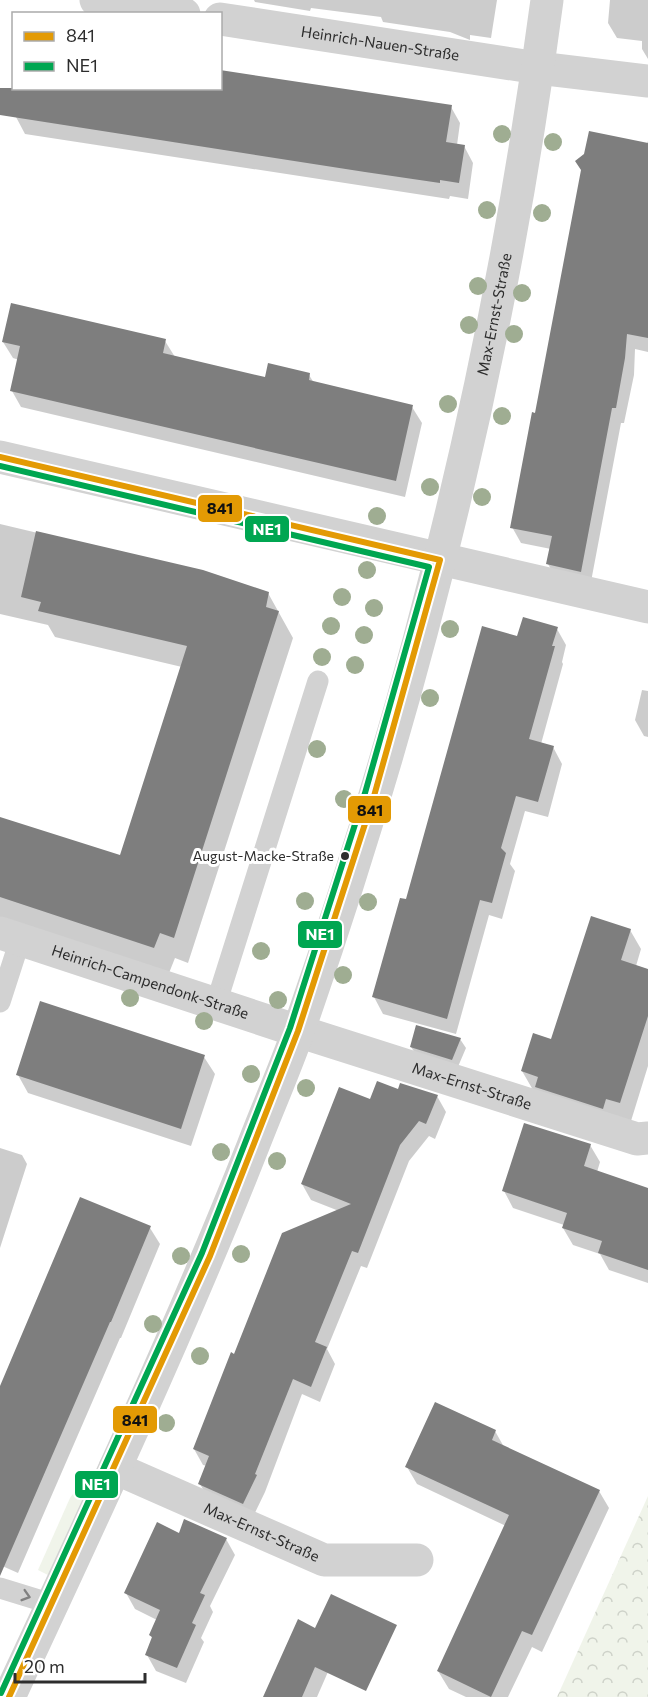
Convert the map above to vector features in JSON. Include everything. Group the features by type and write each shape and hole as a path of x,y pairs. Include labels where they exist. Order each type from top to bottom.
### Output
{"street":[{"path":"96,0 171,12"},
{"name":"Max-Ernst-Straße","path":"9,1697 94,1515 210,1256 298,1031 374,796 440,560 481,380 513,213 548,0"},
{"name":"Heinrich-Nauen-Straße","path":"222,19 538,68"},
{"path":"538,68 648,81"},
{"path":"0,457 648,607"},
{"name":"Heinrich-Campendonk-Straße","path":"10,936 298,1031"},
{"name":"Max-Ernst-Straße","path":"298,1031 637,1139 648,1138"},
{"name":"Max-Ernst-Straße","path":"115,1468 324,1560 417,1560"}],"lane":[{"path":"216,1004 318,681"},
{"path":"0,1002 10,936"},
{"path":"0,1588 52,1604"}],"green space":[{"path":"73,1494 87,1500 52,1577 38,1570"},
{"path":"648,1496 648,1697 557,1697"}],"building":[{"path":"222,70 452,105 446,142 465,145 459,183 440,180 440,183 365,172 0,115 0,88 12,88 12,90 222,90"},
{"path":"589,131 648,143 648,338 627,334 616,408 612,408 581,572 546,564 552,536 510,528 532,412 535,413 581,170 575,161 584,154"},
{"path":"11,303 166,339 163,353 265,377 268,363 310,373 309,380 413,405 396,481 10,391 20,346 2,342"},
{"path":"36,531 203,570 269,592 266,607 279,611 174,938 160,933 154,948 0,897 0,817 120,855 187,646 38,611 41,602 21,597"},
{"path":"523,617 558,627 552,646 555,646 529,739 554,746 538,802 516,796 501,848 506,853 492,903 480,900 447,1019 372,997 400,898 406,899 482,626 517,636"},
{"path":"591,916 631,929 621,960 648,969 648,1016 620,1103 606,1099 603,1109 535,1087 538,1077 521,1071 533,1033 551,1039"},
{"path":"40,1001 205,1055 181,1129 16,1075"},
{"path":"416,1025 461,1038 452,1060 410,1047"},
{"path":"377,1081 398,1089 400,1083 438,1095 426,1124 419,1121 400,1145 358,1253 352,1251 315,1342 327,1347 311,1387 293,1379 255,1474 257,1475 243,1504 198,1484 209,1456 193,1449 231,1352 234,1354 282,1233 351,1204 301,1184 339,1087 370,1099"},
{"path":"524,1123 591,1144 584,1166 648,1188 648,1270 598,1253 602,1241 562,1228 567,1213 502,1191"},
{"path":"80,1197 151,1226 0,1576 0,1386"},
{"path":"435,1402 496,1430 492,1440 600,1490 532,1635 522,1631 491,1697 437,1671 509,1515 405,1467"},
{"path":"184,1519 227,1538 200,1593 205,1595 192,1623 196,1625 177,1668 145,1655 152,1637 149,1635 160,1610 124,1593 157,1522 179,1533"},
{"path":"331,1594 397,1625 366,1691 315,1667 302,1697 263,1697 298,1619 315,1628"}],"transit line":[{"name":"841","path":"0,457 440,560"},
{"name":"NE1","path":"0,466 429,567 365,793 290,1028 202,1253 1,1693"},
{"name":"841","path":"9,1697 210,1256 298,1031 374,796 440,560"}],"place":[{"name":"August-Macke-Straße","path":"345,856"}]}
